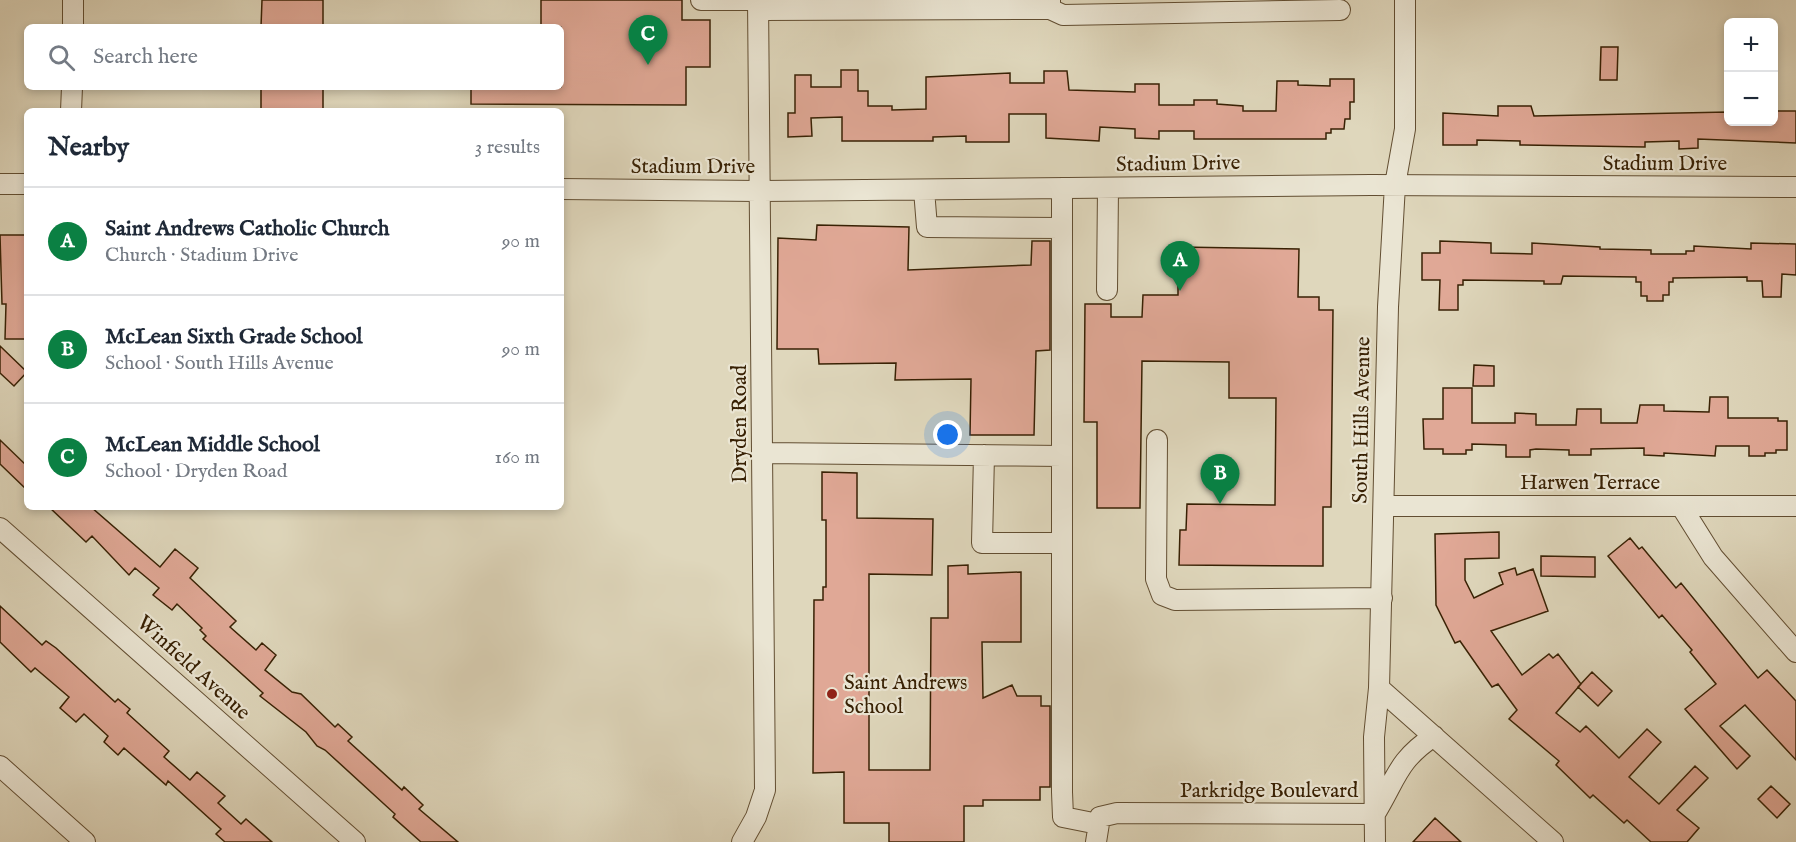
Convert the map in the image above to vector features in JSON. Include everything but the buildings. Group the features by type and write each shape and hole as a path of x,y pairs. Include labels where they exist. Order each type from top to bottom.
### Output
{"street":[{"path":"73,0 73,24"},
{"path":"701,0 758,3 1050,5 1063,15 1227,6 1340,10"},
{"name":"South Hills Avenue","path":"1375,842 1374,737 1379,688 1382,598 1388,307 1395,185 1405,129 1405,0"},
{"name":"Dryden Road","path":"742,842 756,817 765,790 758,3"},
{"path":"71,108 72,90"},
{"path":"0,184 24,184"},
{"name":"Stadium Drive","path":"564,189 758,191 1395,185 1796,187"},
{"path":"984,455 982,543 1062,543 1062,188"},
{"path":"1107,290 1108,188"},
{"path":"924,190 927,227 1062,228"},
{"path":"1157,440 1156,579 1162,595 1175,600 1382,598"},
{"path":"763,453 1062,456"},
{"name":"Harwen Terrace","path":"1384,506 1796,506"},
{"path":"1681,506 1713,557 1796,651"},
{"name":"Winfield Avenue","path":"0,528 355,842"},
{"name":"Parkridge Boulevard","path":"1062,543 1063,817 1098,828 1117,813 1375,814 1399,767 1413,750 1434,736"},
{"path":"1379,688 1553,842"},
{"path":"0,766 85,842"}],"place":[{"name":"McLean Middle School","path":"648,65"},
{"name":"Saint Andrews Catholic Church","path":"1180,291"},
{"name":"McLean Sixth Grade School","path":"1220,504"},
{"name":"Saint Andrews School","path":"832,694"}]}
